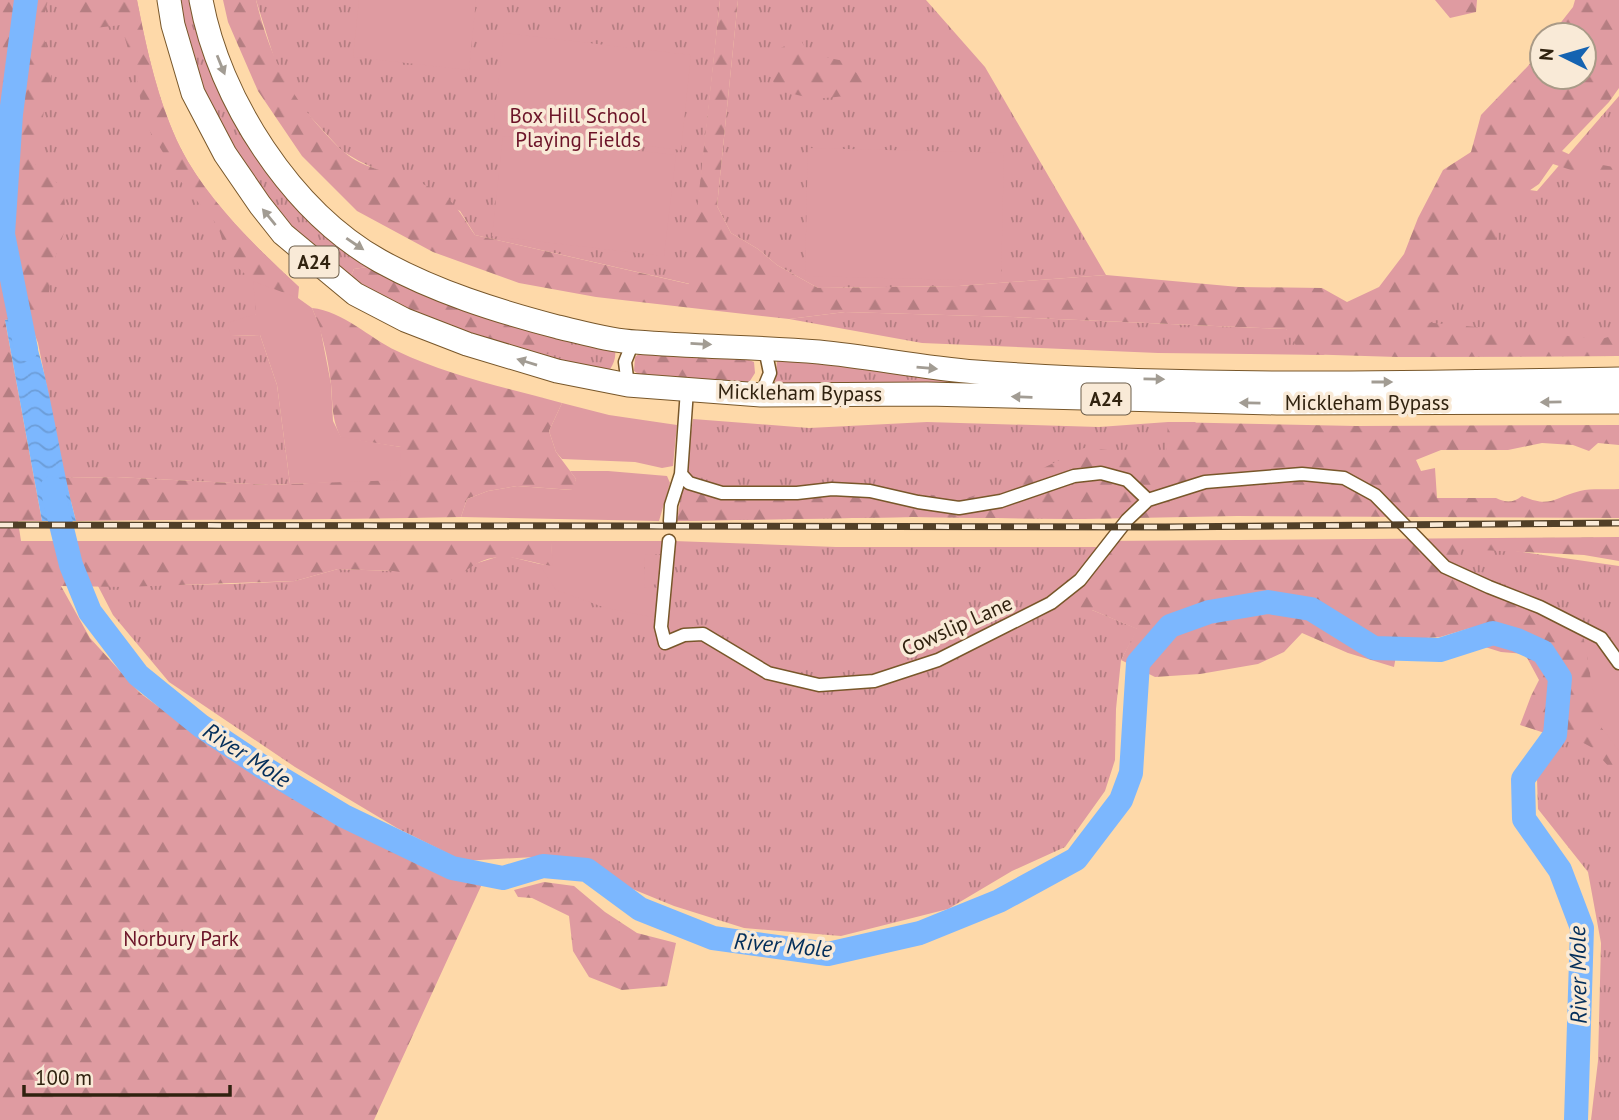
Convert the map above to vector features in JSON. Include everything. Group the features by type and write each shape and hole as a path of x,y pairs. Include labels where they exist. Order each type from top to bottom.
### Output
{"highway":[{"name":"Mickleham Bypass","path":"169,0 173,25 194,93 225,154 283,234 355,293 405,320 467,344 557,371 628,385 761,395 927,394 1290,403 1619,402"},
{"name":"Mickleham Bypass","path":"201,0 219,62 251,130 293,187 338,233 380,260 454,295 526,318 633,342 823,352 915,366 1028,375 1285,382 1619,379"}],"street":[{"path":"628,385 625,362 633,342"},
{"path":"761,395 770,373 765,348"},
{"path":"670,521 671,505 681,474 687,390"},
{"path":"681,474 689,483 722,493 797,493 832,489 870,491 959,508 1001,501 1074,476 1101,473 1127,480 1148,500"},
{"name":"Cowslip Lane","path":"669,541 661,627 665,643 684,635 702,634 768,673 819,685 874,681 938,660 1051,603 1080,580 1127,520 1148,500 1205,482 1302,474 1344,478 1375,495 1445,567 1540,607 1601,638 1619,663"}],"green space":[{"name":"Norbury Park","path":"0,0 48,0 42,24 51,76 34,163 63,188 67,224 52,267 48,300 27,315 5,320 42,521 18,521 21,541 551,541 553,567 513,558 490,558 479,562 455,580 393,571 338,569 295,581 124,587 61,586 90,638 140,693 219,751 326,815 426,865 482,884 374,1120 0,1120"},
{"path":"35,0 137,0 160,95 181,149 204,187 219,205 250,240 299,287 256,314 231,336 260,335 277,385 290,484 116,477 65,478 38,343 27,315"},
{"path":"67,0 137,0 160,95 181,149 204,187 219,205 250,240 299,287 298,298 256,314 253,281 228,259 218,226 182,183 144,122 137,79 121,25 86,29"},
{"path":"175,0 194,0 238,120 372,261 614,343 615,359 607,373 532,356 389,275 367,267 354,269 350,278 317,256 249,180 190,66"},
{"path":"223,0 256,0 273,55 281,71 300,102 328,136 350,157 361,163 423,184 442,194 456,208 475,235 689,284 720,0 738,0 717,206 731,233 758,249 777,265 818,288 959,286 1106,275 1239,287 1322,288 1347,302 1379,287 1404,254 1418,218 1443,170 1471,152 1481,115 1528,66 1528,91 1598,91 1598,21 1562,21 1575,0 1619,0 1619,88 1562,151 1586,162 1619,168 1619,186 1553,164 1539,184 1504,208 1493,249 1460,286 1424,316 1423,322 1601,339 1619,334 1619,356 1397,357 1301,354 1286,329 845,312 789,319 596,297 519,283 433,252 357,211 302,156 258,91 228,22"},
{"name":"Box Hill School Playing Fields","path":"256,0 720,0 690,284 475,235 460,211 342,151 305,111 288,87 275,61"},
{"path":"359,0 476,0 469,70 353,57"},
{"path":"738,0 926,0 985,67 1106,275 959,286 818,288 777,265 758,249 731,233 717,206"},
{"path":"1435,0 1477,0 1476,12 1450,18"},
{"path":"504,33 691,55 681,150 493,128"},
{"path":"800,39 809,54 849,62 863,82 857,95 814,99 777,90 769,72 772,52"},
{"path":"1619,96 1619,356 1397,357 1467,181 1537,191"},
{"path":"503,136 676,155 664,256 492,236"},
{"path":"808,148 1004,153 1001,281 805,276"},
{"path":"367,267 551,336 554,347 548,354 532,356 423,321 350,278 354,269"},
{"path":"253,281 298,298 312,308 320,327 331,384 333,421 341,437 401,447 400,480 290,484 277,385 260,335 231,336 227,323 256,314"},
{"path":"312,308 345,319 387,346 437,368 562,403 549,431 556,452 576,479 573,490 517,486 488,491 467,499 461,517 76,521 65,478 116,477 269,485 330,482 401,447 341,438 334,417 326,355"},
{"path":"845,312 1286,329 1325,355 1158,353 922,343 789,319"},
{"path":"641,352 744,358 754,362 755,373 748,384 644,378 634,371 635,357"},
{"path":"781,357 1069,384 780,388 775,383 777,361"},
{"path":"562,403 609,415 677,425 673,466 662,468 635,462 562,459 556,452 549,431"},
{"path":"693,419 809,428 927,422 1099,427 1195,422 1242,468 1084,519 913,517 677,521"},
{"path":"1168,422 1356,426 1619,425 1619,445 1598,443 1589,451 1573,445 1542,443 1508,450 1441,450 1416,460 1421,471 1435,468 1437,498 1496,498 1509,502 1522,496 1546,502 1585,490 1619,489 1619,518 913,517 677,521 684,489 715,485 874,485 962,500 1025,477 1084,448 1166,455"},
{"path":"570,471 667,476 670,483 659,521 461,517 467,499 488,491 517,486 572,490 576,479"},
{"path":"1619,537 1619,561 1584,555 1460,549 1461,566 1467,583 1549,617 1584,639 1599,724 1619,751 1619,805 1610,768 1591,747 1574,738 1560,738 1520,725 1539,680 1525,654 1501,652 1485,647 1477,626 1440,637 1399,640 1394,667 1348,653 1302,633 1284,652 1258,664 1200,674 1155,677 1121,660 1137,629 1092,610 1062,613 1050,594 1084,563 1102,541"},
{"path":"551,541 674,541 836,547 1119,547 1092,610 1138,629 1121,660 1115,760 1105,791 1065,847 1012,871 948,909 841,936 744,928 674,906 630,888 595,865 552,856 463,861 397,828 295,767 169,682 113,615 98,586 295,581 338,569 393,571 471,565 503,555 552,567"},
{"path":"551,541 663,542 662,554 645,555 644,587 661,588 657,618 606,608 556,590 539,564 553,566"},
{"path":"1473,545 1619,566 1619,1120 1591,1120 1598,1061 1601,943 1588,872 1538,809 1537,779 1565,724 1565,664 1490,625 1440,632 1417,548"},
{"path":"1584,639 1594,641 1619,678 1619,751 1599,724"},
{"path":"544,882 574,886 605,912 637,933 676,943 667,986 622,990 589,977 573,951 569,916 532,898 518,897 514,890"}],"water":[{"path":"27,315 42,365 76,521 42,521 5,320"}],"waterway":[{"name":"River Mole","path":"26,0 11,114 3,234 26,349"},
{"name":"River Mole","path":"52,488 71,565 90,612 138,675 201,726 264,768 344,816 452,868 503,878 543,866 587,870 640,909 713,938 828,954 920,933 999,901 1076,859 1121,800 1131,773 1138,663 1170,626 1209,612 1268,602 1311,609 1374,648 1440,650 1493,633 1517,640 1543,652 1560,678 1555,735 1523,779 1524,819 1560,870 1582,928 1576,1120"}],"railway":[{"path":"0,525 1165,527 1619,523"}]}
